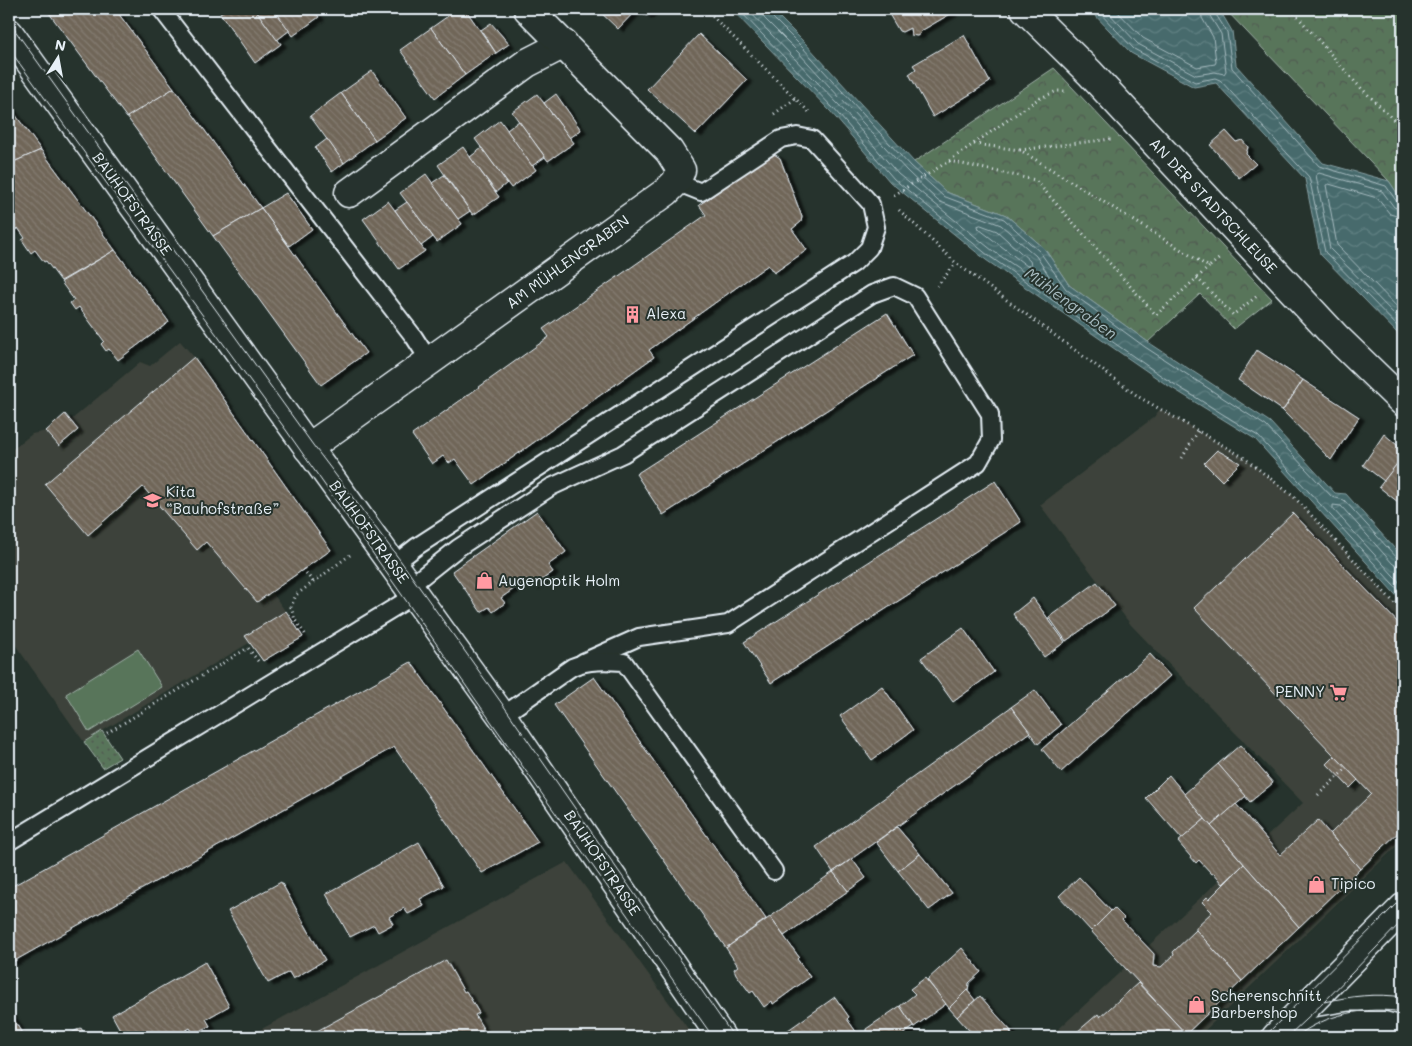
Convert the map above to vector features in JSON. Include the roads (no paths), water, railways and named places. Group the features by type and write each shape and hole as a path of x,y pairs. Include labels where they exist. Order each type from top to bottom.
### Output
{"street":[{"path":"528,9 669,151 680,170 676,182"},
{"name":"AN DER STADTSCHLEUSE","path":"1025,9 1090,73 1335,336 1403,402"},
{"name":"BAUHOFSTRASSE","path":"9,34 502,716 721,1037"},
{"path":"349,193 527,63 564,44"},
{"name":"AM MÜHLENGRABEN","path":"308,448 666,192 676,182"},
{"path":"1276,1037 1403,908"},
{"path":"1284,1037 1350,1026 1384,1026 1403,1031"}],"lane":[{"path":"161,9 414,337 430,362"},
{"path":"393,565 416,547 854,263 869,248 876,227 871,204 812,139 796,136 781,139 701,192 676,182"},
{"path":"9,842 318,654 412,591 458,548 551,487 623,454 872,294 894,286 915,296 990,414 991,440 978,464 728,624 639,637 572,668 502,716"},
{"path":"583,662 624,662 774,872"}],"water":[{"name":"Mühlengraben","path":"731,9 771,9 806,44 914,162 946,192 1006,215 1044,248 1069,285 1148,342 1270,422 1335,493 1346,494 1403,558 1403,603 1255,439 1164,383 986,260 890,182 831,112"},
{"path":"1089,9 1219,9 1232,31 1236,65 1323,163 1389,181 1403,202 1403,339 1320,254 1305,179 1216,83 1194,87 1131,53"}],"tram line":[{"path":"9,22 313,445 400,560 734,1037"},
{"path":"9,49 286,430 713,1037"},
{"path":"1264,1037 1403,897"},
{"path":"1287,1037 1324,1002 1403,920"},
{"path":"1324,1002 1364,996 1403,997"},
{"path":"1296,1037 1307,1029 1333,1017 1361,1011 1389,1010 1403,1012"}],"place":[{"name":"Alexa","path":"632,314"},
{"name":"Kita “Bauhofstraße”","path":"152,501"},
{"name":"Augenoptik Holm","path":"484,581"},
{"name":"PENNY","path":"1339,692"},
{"name":"Tipico","path":"1317,884"},
{"name":"Scherenschnitt Barbershop","path":"1197,1005"}]}
